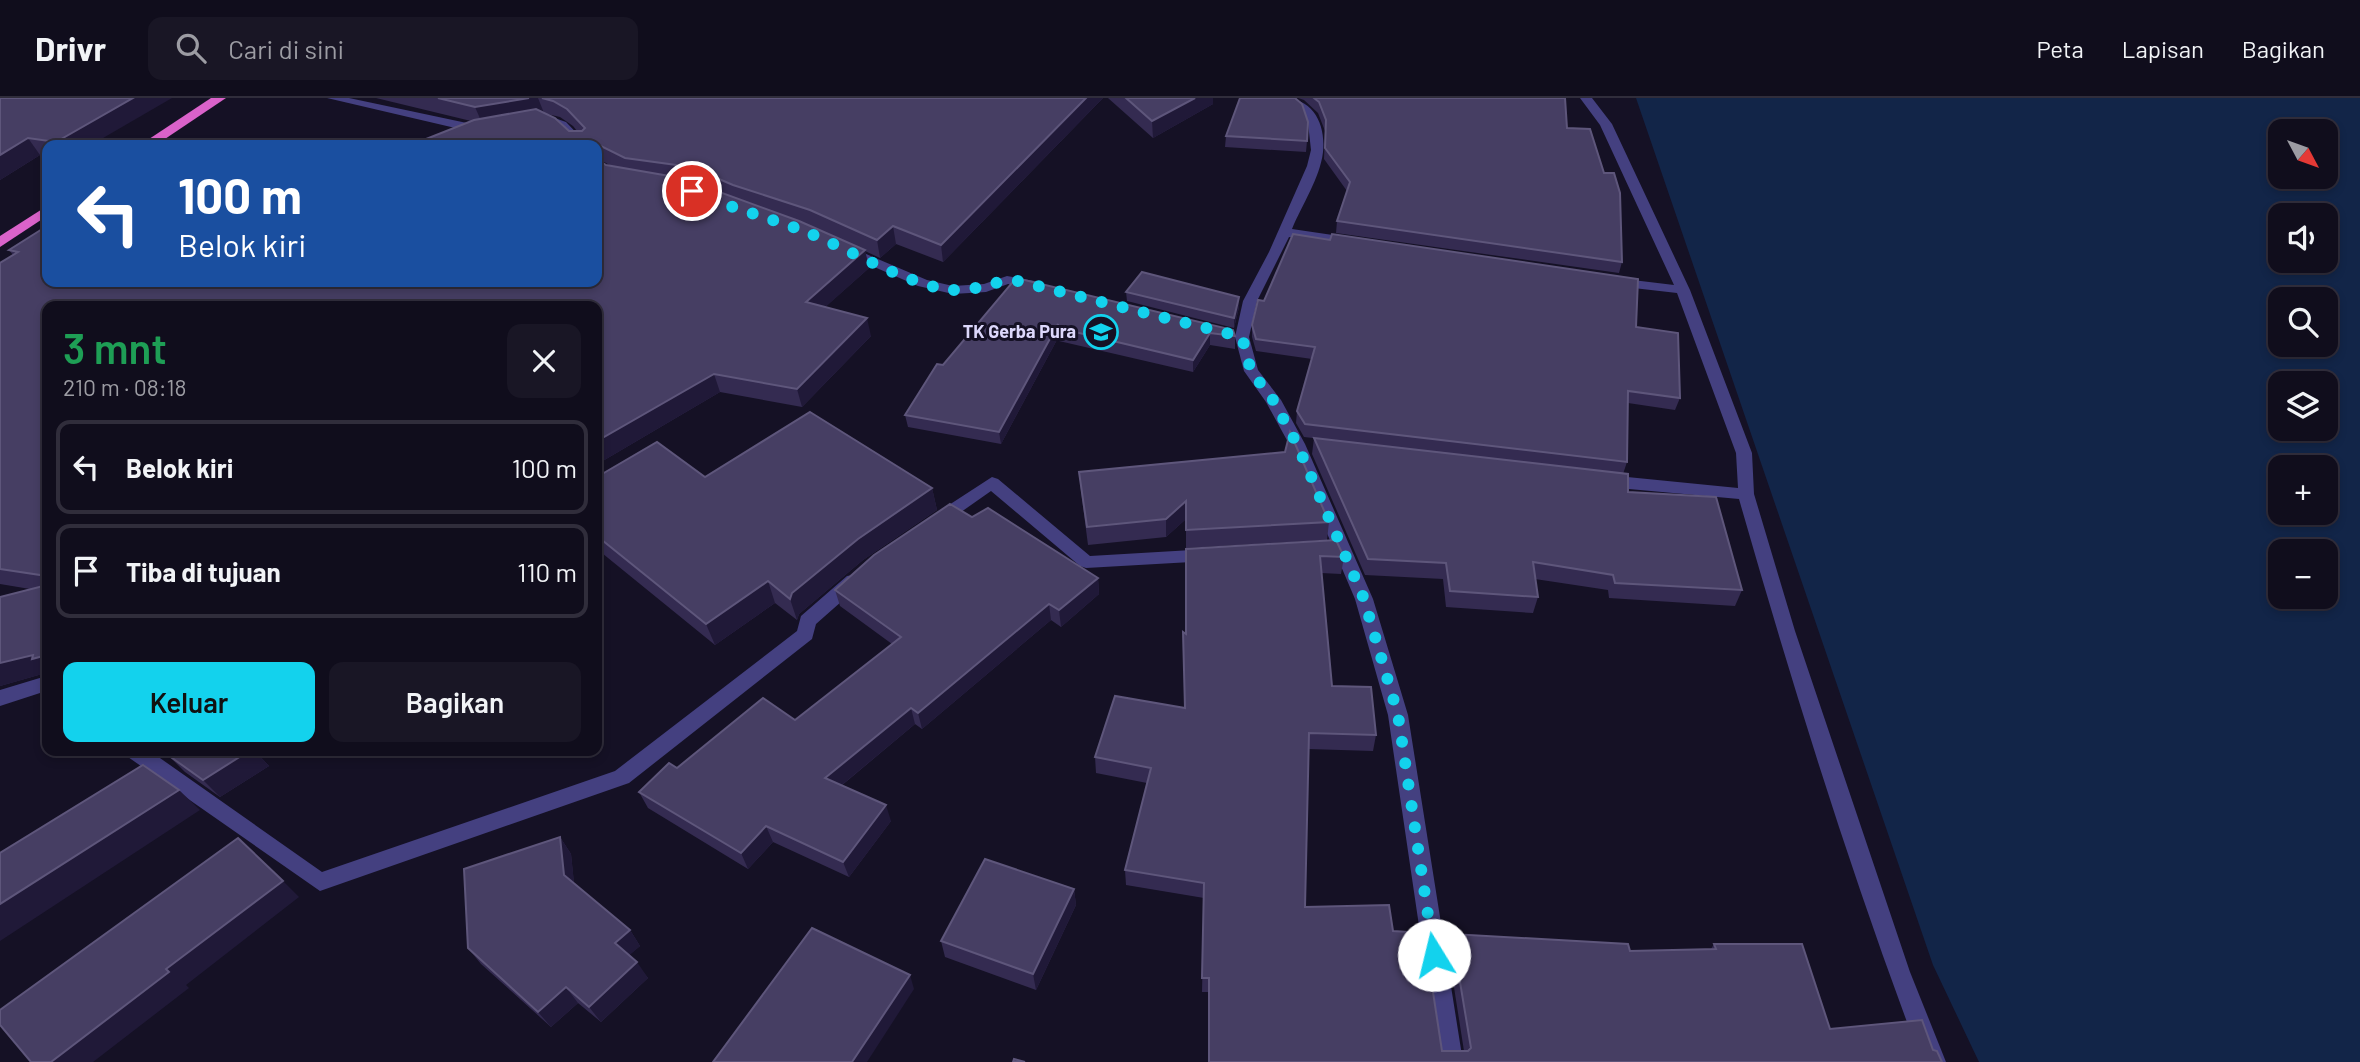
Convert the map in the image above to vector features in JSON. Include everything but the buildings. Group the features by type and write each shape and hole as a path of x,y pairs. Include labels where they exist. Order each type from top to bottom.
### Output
{"highway":[{"path":"154,140 220,98"},
{"path":"0,243 42,213"}],"street":[{"path":"333,98 482,130 496,130"},
{"path":"1289,98 1308,110 1314,123 1317,150 1313,166 1236,335 1251,371 1303,445 1335,548 1364,599 1398,715 1451,1062"},
{"path":"1586,98 1606,124 1684,290 1744,453 1746,494 1786,631 1885,933 1934,1062"},
{"path":"524,119 545,116 553,118 565,125 578,140"},
{"path":"1284,232 1361,244"},
{"path":"828,241 923,283 953,290 986,288 1007,280 1053,289"},
{"path":"1608,281 1684,290"},
{"path":"1585,479 1746,494"},
{"path":"926,528 992,483 1086,562 1234,554"},
{"path":"142,756 320,882 622,777 806,634 807,621 871,566"},
{"path":"0,698 42,684"}],"water":[{"path":"1636,98 2360,98 2360,1062 1979,1062 1933,965"}],"place":[{"name":"TK Gerba Pura","path":"1101,332"}],"route":[{"path":"692,191 720,204 804,231 923,283 953,290 986,288 1007,280 1018,281 1242,337 1251,371 1273,400 1297,444 1364,599 1398,715 1434,955"}]}
